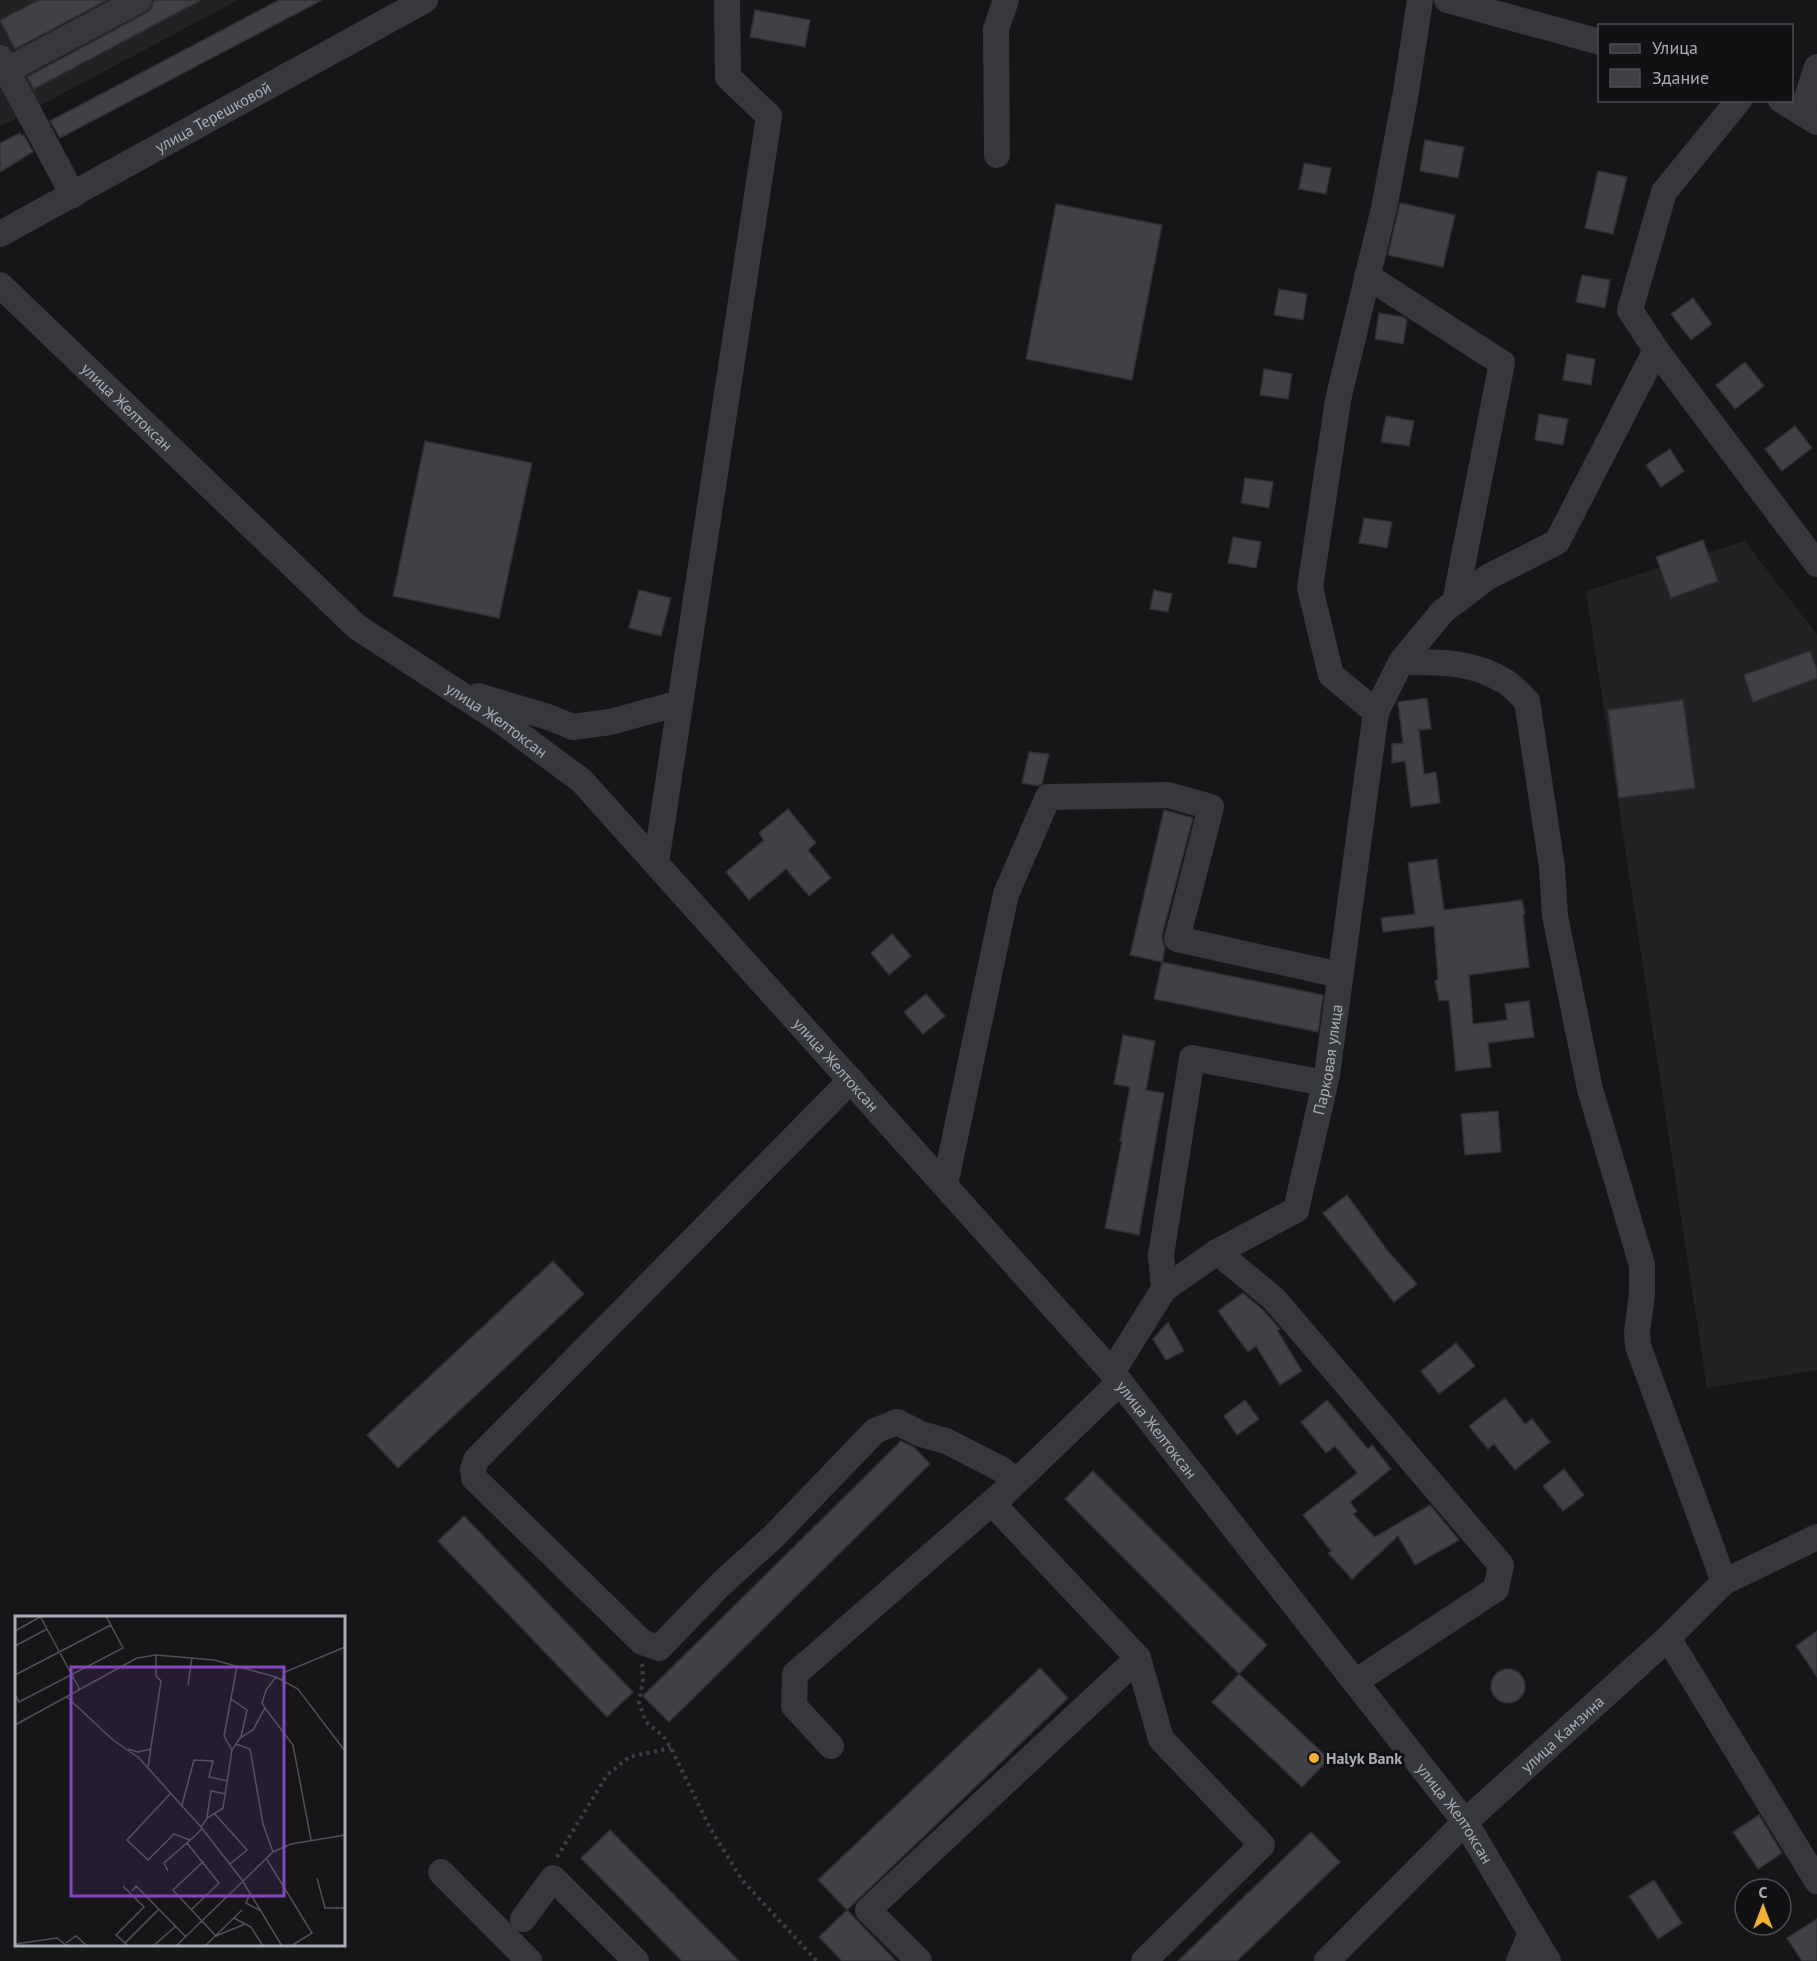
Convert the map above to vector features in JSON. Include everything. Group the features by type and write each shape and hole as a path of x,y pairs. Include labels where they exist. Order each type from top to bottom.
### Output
{"street":[{"path":"74,195 3,68 139,0"},
{"name":"улица Терешковой","path":"0,234 425,0"},
{"path":"656,863 769,116 728,77 727,0"},
{"path":"997,155 996,29 1006,0"},
{"path":"1376,712 1331,675 1310,588 1338,400 1384,208 1406,92 1420,0"},
{"path":"1447,0 1598,42"},
{"path":"1800,112 1817,67"},
{"path":"1737,102 1664,192 1630,310 1656,350 1817,564"},
{"path":"1367,276 1502,363 1455,602"},
{"name":"улица Желтоксан","path":"0,285 357,627 500,720 582,781 1116,1377 1465,1822 1548,1961"},
{"name":"Парковая улица","path":"831,1746 794,1706 795,1674 1011,1486 1116,1377 1164,1289 1218,1252 1296,1210 1325,1083 1376,712 1401,663 1443,611 1488,577 1557,542 1656,350"},
{"path":"1401,663 1448,662 1481,670 1508,683 1527,701 1552,867 1555,916 1587,1077 1642,1265 1642,1294 1636,1332 1638,1346 1724,1582"},
{"path":"452,689 548,717 573,727 610,722 680,703"},
{"path":"945,1185 1006,894 1048,797 1168,795 1211,807 1177,939 1340,975"},
{"path":"1164,1289 1161,1255 1192,1058 1325,1083"},
{"path":"851,1080 476,1460 473,1469 474,1478 642,1642 659,1648 721,1584 781,1528 875,1431 897,1422 921,1434 946,1441 1001,1469 1011,1486 993,1503 1138,1658 1161,1739 1262,1845 1144,1961"},
{"path":"1218,1252 1274,1299 1501,1565 1496,1589 1355,1682"},
{"name":"улица Камзина","path":"1327,1961 1465,1822 1668,1638 1724,1582 1817,1537"},
{"path":"1668,1638 1817,1881"},
{"path":"919,1961 868,1910 1138,1658"},
{"path":"441,1872 529,1961"},
{"path":"523,1918 553,1878 636,1961"},
{"path":"1519,1961 1531,1933"}],"path":[{"path":"642,1642 643,1679 639,1702 646,1722 663,1736 671,1748 710,1828 742,1881 817,1961"},
{"path":"553,1878 556,1858 607,1775 629,1757 671,1748"}],"shaded area":[{"path":"0,0 238,0 0,127"},
{"path":"1745,541 1817,635 1817,1370 1707,1388 1586,591"}],"building":[{"path":"39,0 107,0 15,49 0,20"},
{"path":"154,0 201,0 34,89 27,77 146,13 152,7"},
{"path":"279,0 322,0 60,138 50,121"},
{"path":"755,10 810,20 805,47 750,37"},
{"path":"20,133 24,135 33,152 0,172 0,143"},
{"path":"1425,140 1464,147 1458,178 1420,171"},
{"path":"1304,163 1331,168 1326,194 1299,189"},
{"path":"1598,171 1627,177 1613,234 1585,228"},
{"path":"1400,203 1455,215 1443,267 1388,255"},
{"path":"1056,204 1162,225 1132,380 1026,359"},
{"path":"1582,275 1610,280 1605,308 1576,302"},
{"path":"1279,289 1307,294 1303,320 1274,315"},
{"path":"1693,298 1712,324 1691,340 1671,314"},
{"path":"1379,313 1403,317 1407,320 1403,344 1375,339"},
{"path":"1567,354 1595,359 1591,385 1563,380"},
{"path":"1745,362 1764,386 1735,409 1716,385"},
{"path":"1264,369 1292,374 1288,399 1260,395"},
{"path":"1539,414 1568,419 1563,445 1535,440"},
{"path":"1386,416 1414,421 1409,446 1381,442"},
{"path":"1795,426 1812,448 1782,471 1765,449"},
{"path":"425,441 532,463 499,618 393,596"},
{"path":"1670,449 1684,471 1661,487 1646,465"},
{"path":"1245,478 1273,482 1269,508 1241,503"},
{"path":"1364,518 1392,522 1387,548 1359,543"},
{"path":"1233,537 1261,542 1256,568 1228,563"},
{"path":"1703,540 1718,581 1671,598 1656,557"},
{"path":"639,590 671,598 661,636 629,628"},
{"path":"1154,590 1172,594 1168,612 1150,609"},
{"path":"1810,651 1817,670 1817,678 1753,702 1744,675"},
{"path":"1427,698 1431,729 1419,730 1424,774 1436,772 1440,803 1411,807 1405,761 1392,763 1392,744 1403,743 1398,702"},
{"path":"1683,700 1695,788 1619,798 1608,710"},
{"path":"1029,752 1049,754 1042,784 1038,786 1022,783"},
{"path":"788,809 816,843 808,850 831,878 809,896 786,869 749,900 726,872 764,840 759,833"},
{"path":"1164,810 1193,818 1162,935 1165,948 1162,962 1130,955"},
{"path":"1437,859 1444,910 1522,900 1529,967 1469,975 1473,1024 1507,1020 1505,1004 1529,1001 1534,1037 1488,1043 1491,1067 1456,1071 1449,1000 1439,1001 1435,981 1438,980 1434,926 1383,932 1381,918 1415,914 1408,863"},
{"path":"892,934 911,956 889,975 871,953"},
{"path":"1162,962 1323,995 1318,1032 1154,999"},
{"path":"926,994 945,1016 923,1034 904,1012"},
{"path":"1123,1035 1155,1041 1146,1090 1164,1093 1139,1235 1105,1228 1130,1087 1114,1084"},
{"path":"1498,1111 1501,1152 1465,1155 1461,1114"},
{"path":"1347,1195 1387,1250 1417,1284 1394,1302 1323,1213"},
{"path":"553,1261 584,1294 398,1468 367,1435"},
{"path":"1243,1293 1280,1329 1277,1330 1302,1371 1280,1385 1256,1346 1248,1352 1218,1311"},
{"path":"1168,1322 1184,1351 1166,1360 1153,1339"},
{"path":"1456,1343 1475,1366 1439,1394 1421,1371"},
{"path":"1505,1398 1525,1424 1532,1419 1550,1442 1515,1470 1494,1444 1488,1449 1469,1426"},
{"path":"1245,1400 1259,1419 1237,1435 1224,1416"},
{"path":"1327,1400 1368,1449 1372,1445 1391,1469 1350,1502 1357,1511 1353,1514 1375,1537 1430,1505 1459,1540 1415,1565 1398,1536 1352,1579 1328,1553 1331,1551 1303,1515 1357,1473 1335,1446 1326,1453 1301,1422"},
{"path":"901,1441 914,1447 930,1464 669,1722 643,1696"},
{"path":"1564,1469 1584,1495 1563,1511 1543,1486"},
{"path":"1093,1471 1267,1645 1239,1674 1065,1499"},
{"path":"464,1516 633,1692 607,1717 438,1541"},
{"path":"1817,1631 1817,1677 1796,1646"},
{"path":"1040,1668 1068,1698 847,1910 818,1880"},
{"path":"1508,1669 1520,1674 1525,1686 1520,1698 1508,1703 1496,1698 1491,1686 1496,1674"},
{"path":"1239,1674 1329,1759 1302,1787 1212,1702"},
{"path":"1759,1815 1782,1853 1758,1869 1733,1832"},
{"path":"610,1830 739,1961 682,1961 581,1858"},
{"path":"1311,1832 1340,1862 1237,1961 1178,1961"},
{"path":"1654,1880 1682,1923 1658,1939 1629,1896"},
{"path":"847,1910 896,1961 842,1961 819,1937"},
{"path":"1817,1919 1817,1961 1802,1961 1787,1938 1793,1937 1793,1934"}],"place":[{"name":"Halyk Bank","path":"1314,1758"}]}
